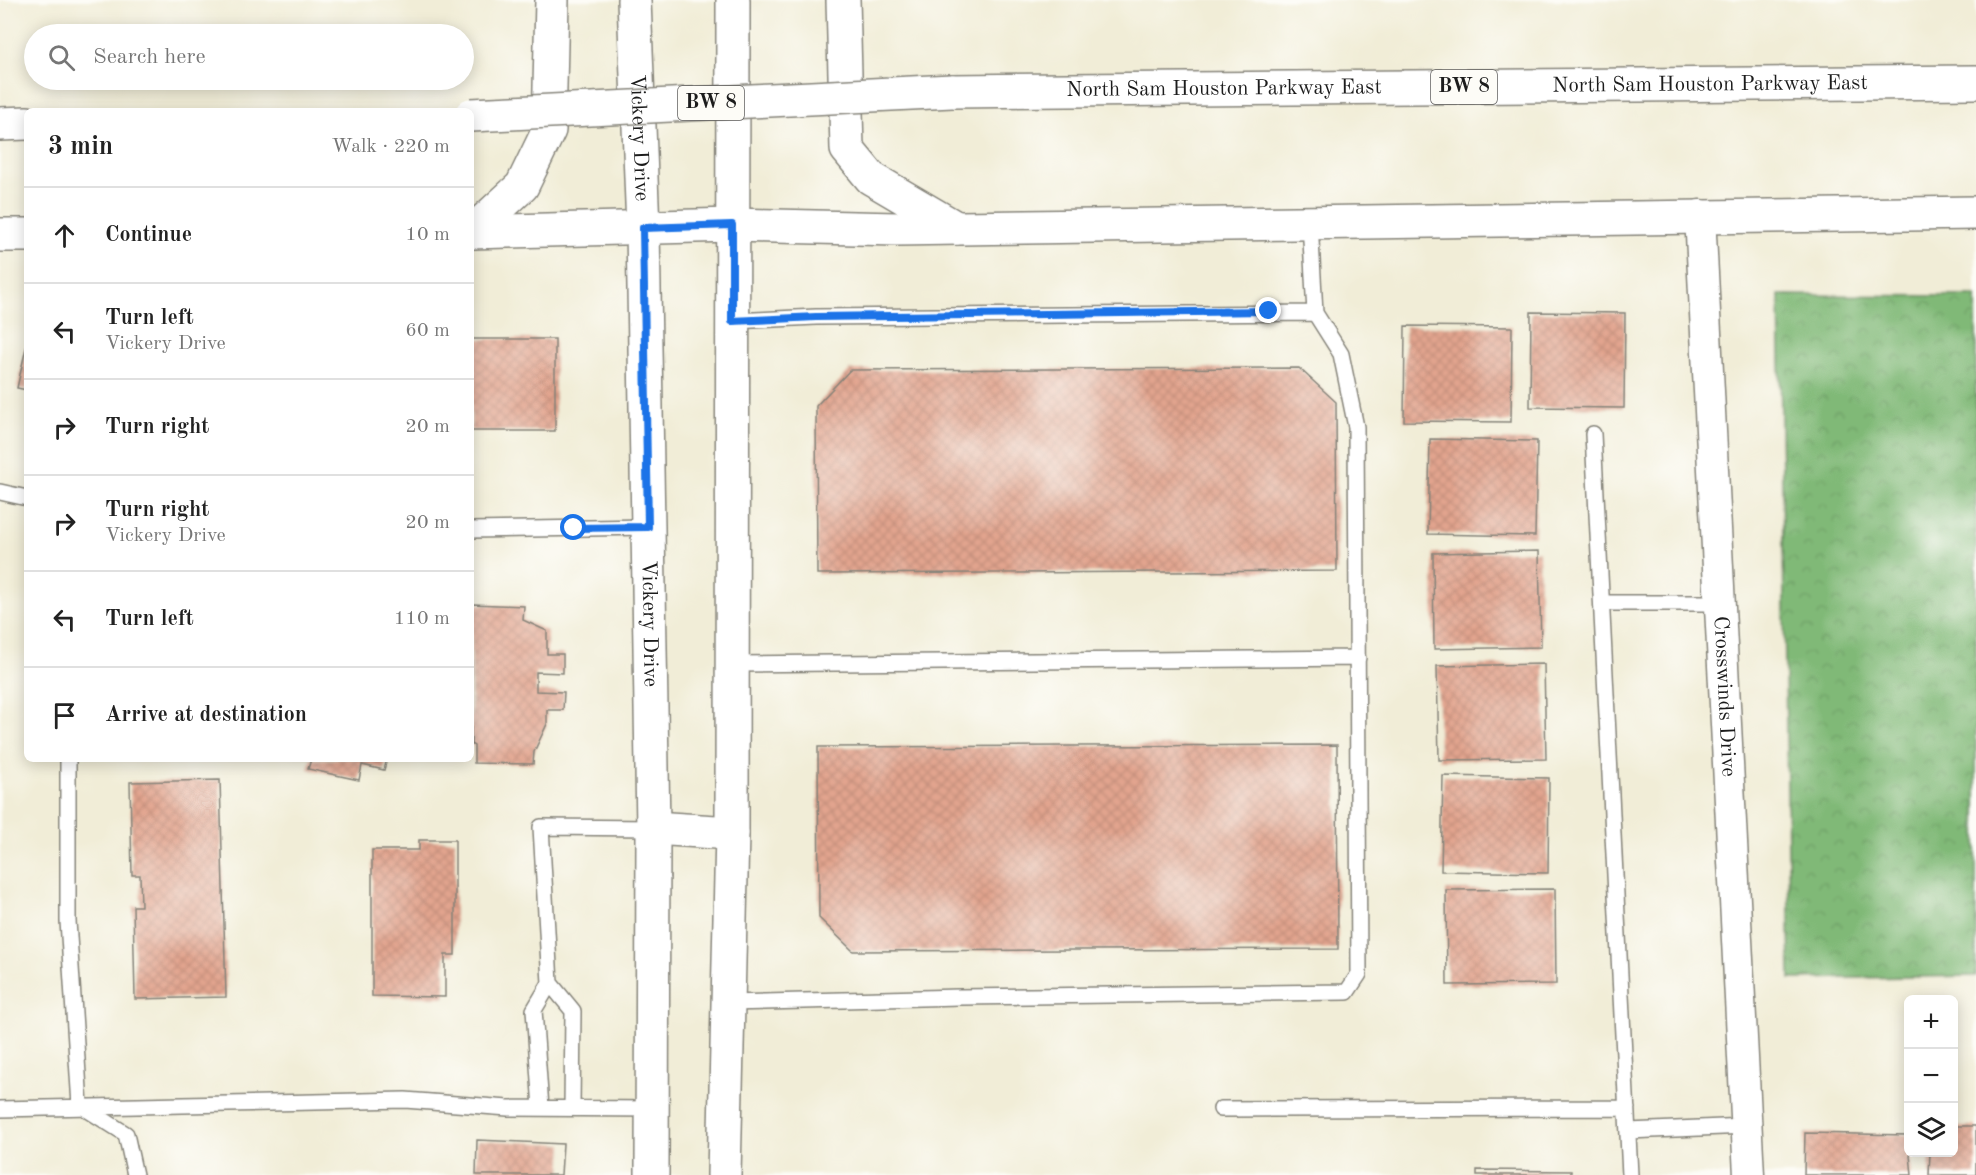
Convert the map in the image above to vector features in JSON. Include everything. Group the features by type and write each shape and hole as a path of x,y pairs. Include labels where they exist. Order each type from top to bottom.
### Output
{"main road":[{"path":"474,230 522,186 549,130 552,0"},
{"name":"Vickery Drive","path":"634,0 643,228 653,828 652,1175"},
{"path":"724,1175 732,832 733,0"},
{"path":"843,0 847,149 871,178 956,228"},
{"name":"North Sam Houston Parkway East","path":"474,115 952,91 1976,82"},
{"path":"0,124 24,123"},
{"path":"474,232 732,225 956,228 1700,215 1976,213"},
{"path":"0,235 24,235"},
{"path":"653,828 732,832"}],"street":[{"name":"Crosswinds Drive","path":"1700,215 1749,1175"}],"lane":[{"path":"728,1004 960,997 1347,992 1359,974 1356,427 1341,354 1315,313 1310,222"},
{"path":"732,321 816,317 1315,313"},
{"path":"1593,434 1630,1175"},
{"path":"0,492 24,497"},
{"path":"474,530 648,527"},
{"path":"1602,603 1720,603"},
{"path":"732,664 1359,658"},
{"path":"68,762 68,921 80,1106"},
{"path":"541,1108 534,1010 550,983 541,828 653,828"},
{"path":"550,983 573,1011 572,1108"},
{"path":"0,1108 405,1100 541,1108 653,1109"},
{"path":"80,1106 126,1134 135,1175"},
{"path":"1221,1109 1627,1108"},
{"path":"1628,1131 1747,1126"}],"green space":[{"path":"1779,295 1976,296 1976,976 1790,979"}],"building":[{"path":"1531,312 1625,313 1624,408 1530,407"},
{"path":"1405,326 1512,327 1511,422 1404,421"},
{"path":"474,339 555,339 555,431 474,431"},
{"path":"24,357 24,389 17,388"},
{"path":"1299,368 1336,402 1337,571 817,574 816,406 850,370"},
{"path":"1430,439 1537,441 1535,536 1428,534"},
{"path":"1539,551 1541,647 1434,649 1433,553"},
{"path":"474,604 524,606 523,620 547,631 547,654 563,654 563,673 536,672 536,691 564,692 563,710 547,710 547,724 534,752 533,764 474,762"},
{"path":"1544,664 1546,759 1439,760 1437,666"},
{"path":"1337,745 1338,949 853,951 819,918 818,747"},
{"path":"310,762 386,762 384,770 362,765 359,780 308,769"},
{"path":"1443,776 1549,778 1548,873 1441,871"},
{"path":"220,780 226,997 135,999 133,906 141,906 140,875 132,875 130,782"},
{"path":"419,840 455,840 455,955 445,955 445,997 372,996 372,850 419,850"},
{"path":"1555,889 1556,984 1447,985 1446,890"},
{"path":"1958,1126 1976,1126 1976,1175 1929,1175 1930,1157 1958,1157"},
{"path":"1805,1133 1904,1135 1904,1157 1910,1157 1912,1175 1804,1175"},
{"path":"477,1140 563,1144 561,1175 476,1175"},
{"path":"1477,1170 1571,1171 1571,1175 1477,1175"}],"route":[{"path":"574,528 648,527 643,228 732,225 732,321 816,317 1269,311"}]}
